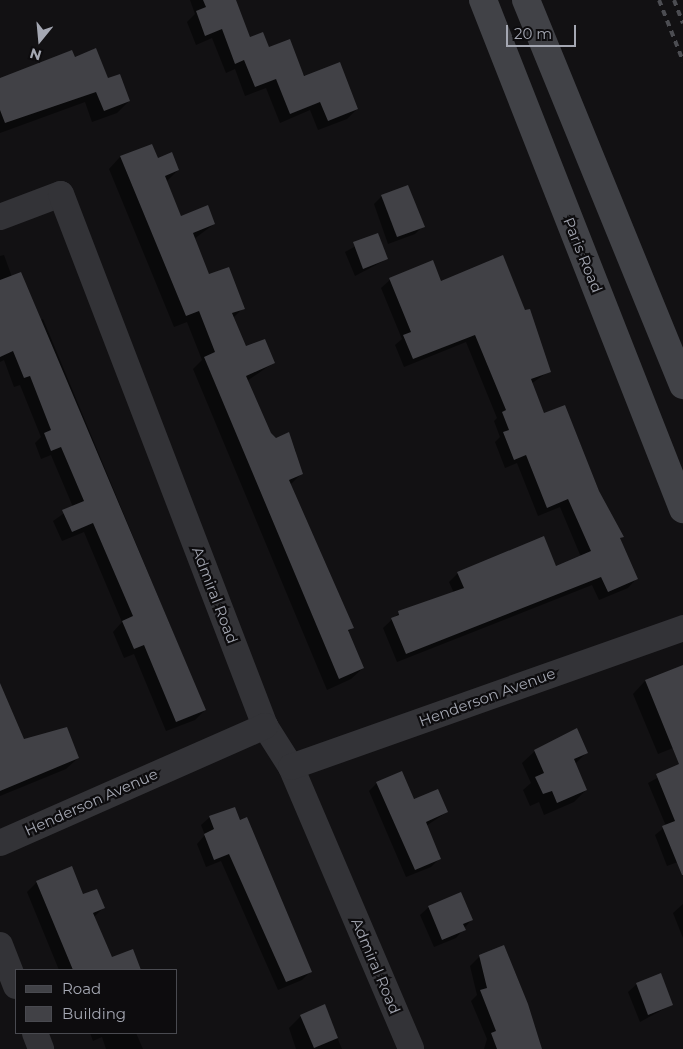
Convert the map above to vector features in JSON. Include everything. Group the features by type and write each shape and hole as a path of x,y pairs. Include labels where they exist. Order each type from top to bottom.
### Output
{"main road":[{"name":"Paris Road","path":"483,0 683,509"},
{"path":"526,0 683,385"}],"street":[{"name":"Admiral Road","path":"0,217 61,194 265,726 292,767 411,1049"},
{"name":"Henderson Avenue","path":"292,767 683,628"},
{"name":"Henderson Avenue","path":"0,842 265,726"},
{"path":"0,945 15,983"},
{"path":"35,1034 41,1049"}],"building":[{"path":"203,0 236,0 250,37 263,32 269,47 290,39 304,76 340,62 358,109 328,121 320,102 290,114 276,79 255,87 244,60 235,64 222,29 205,36 196,11 206,7"},
{"path":"96,48 108,78 120,74 130,101 104,111 96,92 5,123 0,110 0,78 72,50 75,57"},
{"path":"152,144 158,158 172,152 179,170 165,176 181,216 208,205 215,224 193,233 209,274 229,267 245,309 232,313 246,346 265,339 275,363 246,376 271,433 276,438 289,432 303,474 289,480 354,628 348,630 364,668 339,679 204,357 215,352 199,311 186,316 120,156"},
{"path":"408,185 425,227 397,237 381,195"},
{"path":"378,233 388,259 363,269 353,242"},
{"path":"503,255 525,310 530,309 551,372 531,379 544,413 565,405 599,491 624,537 620,538 638,579 608,592 601,577 406,654 391,618 399,615 398,611 464,588 457,572 544,536 556,566 591,551 568,499 547,508 526,455 514,460 503,432 509,430 502,412 506,410 475,335 413,359 403,335 411,332 389,278 433,260 441,281"},
{"path":"21,272 206,710 176,722 144,645 134,649 122,621 133,616 93,523 72,532 62,510 84,501 61,447 51,451 44,433 51,430 30,376 24,378 13,351 0,357 0,280"},
{"path":"683,665 682,875 662,826 675,821 656,774 679,764 645,680"},
{"path":"0,683 24,739 67,727 79,758 0,791"},
{"path":"577,728 588,753 574,759 587,790 557,803 552,791 543,794 535,777 544,773 534,750"},
{"path":"402,771 414,799 438,789 448,812 426,822 441,859 415,870 376,782"},
{"path":"235,807 240,820 247,817 312,972 286,982 229,854 214,860 204,834 214,829 209,816"},
{"path":"72,866 83,894 97,889 105,908 93,913 112,957 133,949 141,969 73,969 36,881"},
{"path":"461,892 473,920 463,924 466,930 442,940 428,906"},
{"path":"504,945 528,1004 542,1049 497,1049 491,1033 496,1031 480,990 487,988 479,955"},
{"path":"661,973 673,1005 648,1015 636,983"},
{"path":"325,1004 338,1038 314,1048 300,1015"}],"railway":[{"path":"659,0 683,61"},
{"path":"674,0 683,23"}]}
